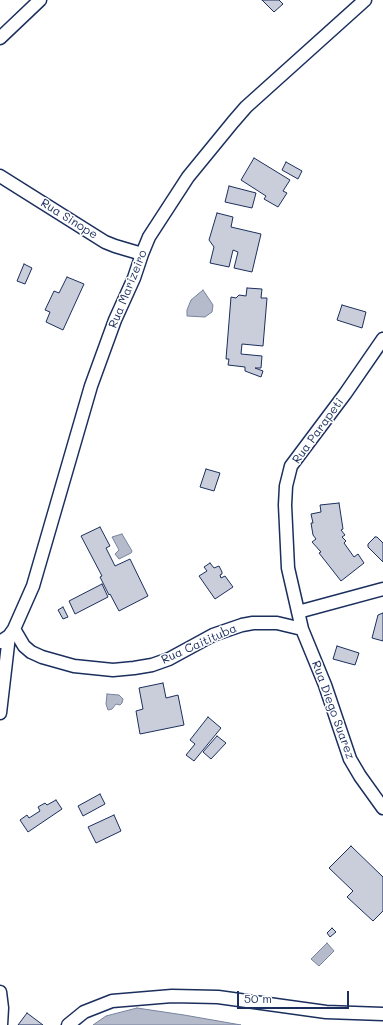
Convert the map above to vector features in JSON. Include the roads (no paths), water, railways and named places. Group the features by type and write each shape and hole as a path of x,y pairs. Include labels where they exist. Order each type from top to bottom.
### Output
{"street":[{"path":"0,38 40,0"},
{"name":"Rua Marizeiro","path":"0,714 7,636 33,586 57,501 114,320 134,278 142,254 150,237 188,177 246,107 365,0"},
{"name":"Rua Sinope","path":"0,176 105,242 142,254"},
{"name":"Rua Parapeti","path":"302,629 288,568 285,504 288,476 291,466 345,394 383,339"},
{"path":"298,612 383,589"},
{"name":"Rua Caitituba","path":"7,636 31,652 42,657 74,666 113,670 152,665 169,659 213,635 242,625 252,623 277,623 302,629"},
{"name":"Rua Diego Suarez","path":"302,629 325,685 350,758 363,780 383,808"},
{"path":"0,992 2,1008 0,1025"},
{"path":"68,1025 84,1012 112,1001 172,996 218,997 326,1012 383,1014"}],"water":[{"path":"203,290 213,305 212,312 205,317 187,316 187,310 191,300"},
{"path":"122,534 132,551 119,559 115,554 119,550 112,537"},
{"path":"107,694 119,695 123,699 122,703 120,705 116,704 112,709 108,710 106,704"},
{"path":"327,943 334,951 319,966 311,959"},
{"path":"137,1008 241,1025 93,1025 106,1016"}]}
